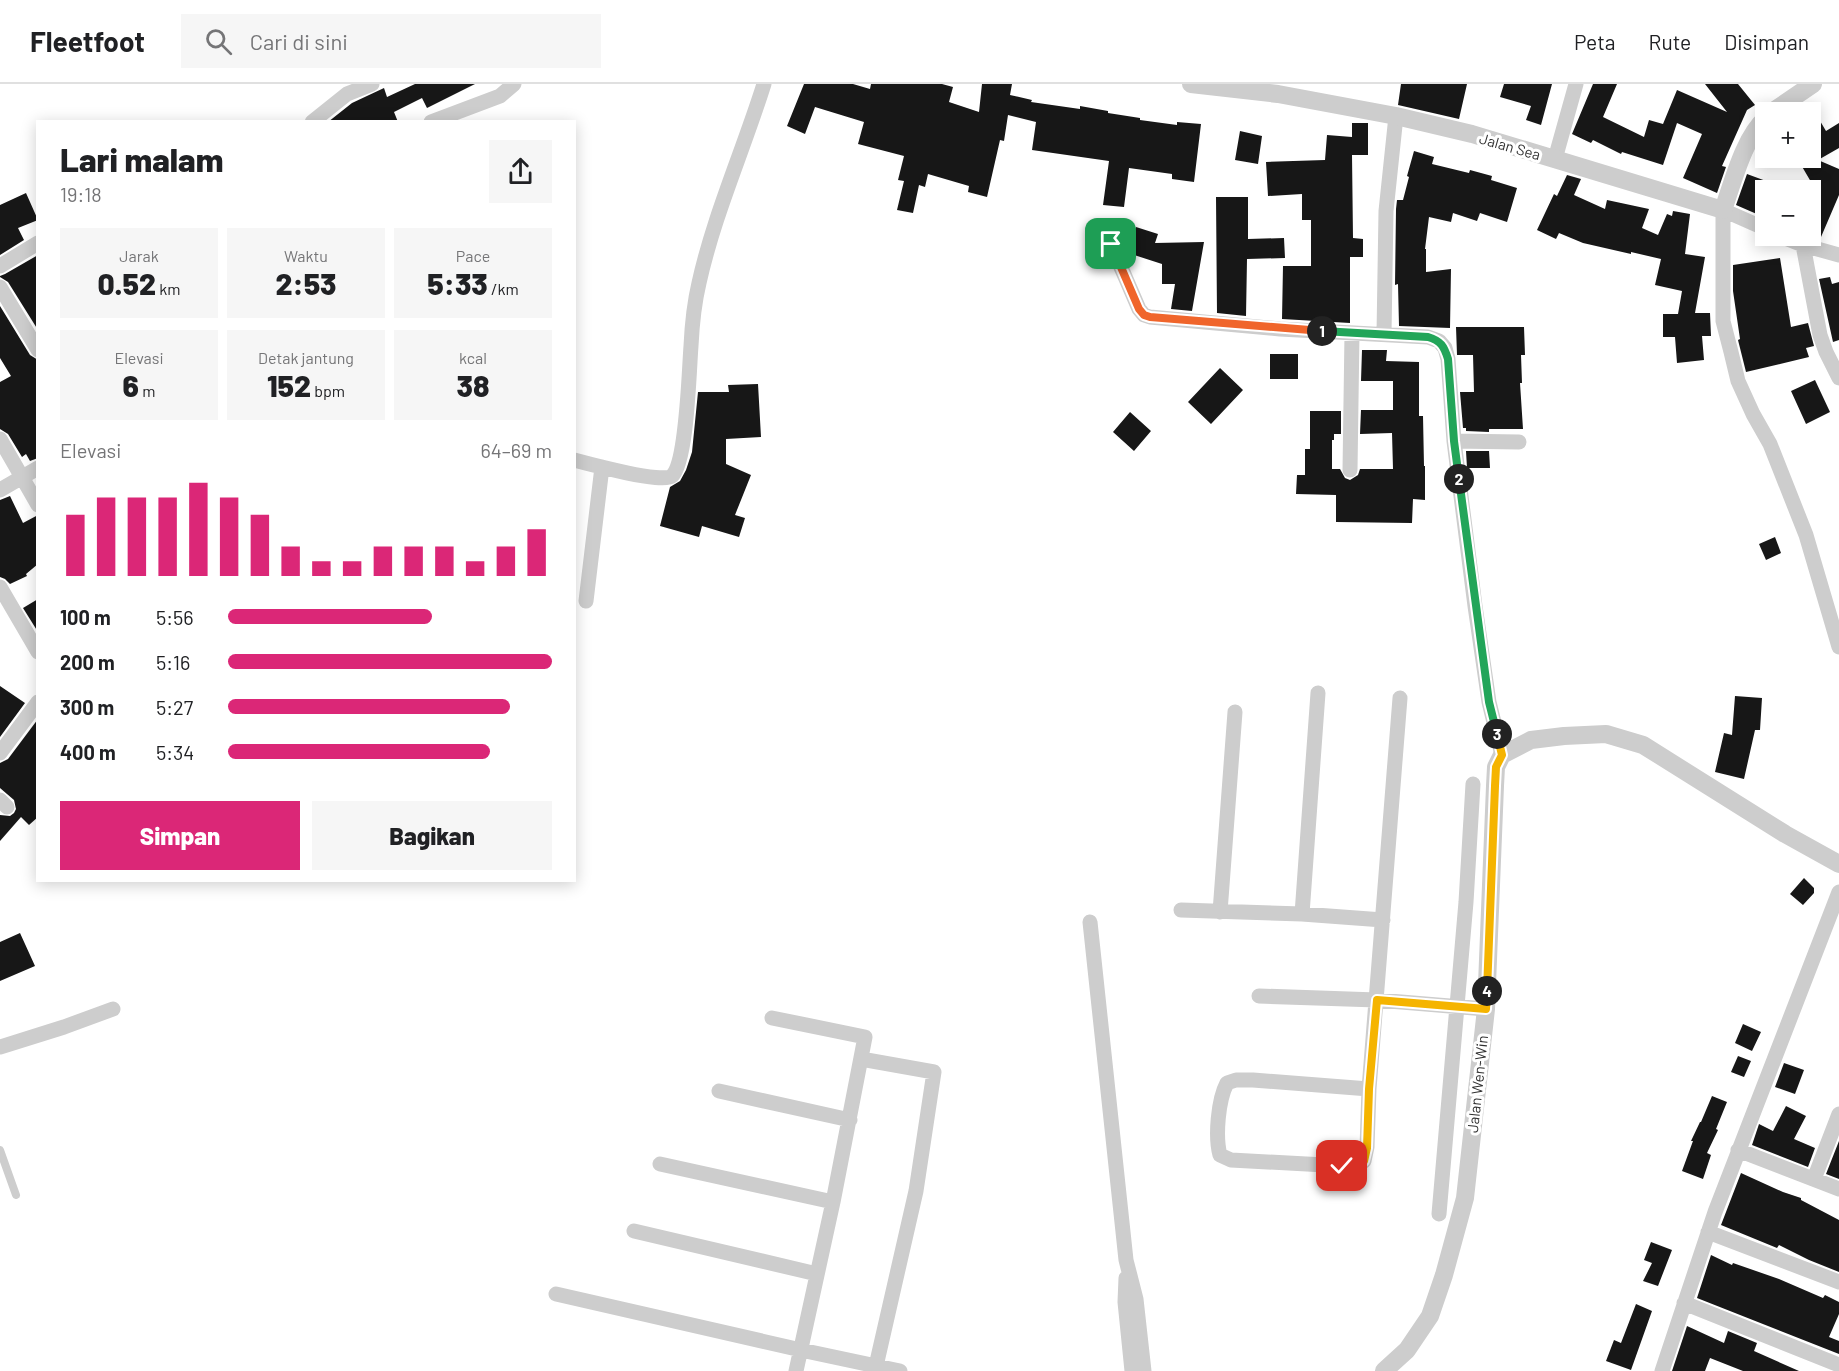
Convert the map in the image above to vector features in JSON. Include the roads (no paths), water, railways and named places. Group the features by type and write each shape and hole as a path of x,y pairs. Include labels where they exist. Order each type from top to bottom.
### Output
{"street":[{"path":"314,120 347,94 372,84"},
{"path":"435,120 500,96 514,84"},
{"path":"576,460 667,479 676,469 684,438 698,283 718,213 764,84"},
{"name":"Jalan Sea","path":"1191,84 1278,94 1396,116 1472,134 1723,210"},
{"path":"1556,159 1576,84"},
{"path":"1787,102 1813,84"},
{"path":"1384,334 1386,211 1396,116"},
{"path":"1755,128 1747,142 1723,210 1723,321 1738,381 1770,444 1806,535 1839,647"},
{"path":"1723,210 1755,224"},
{"path":"0,266 36,244"},
{"path":"1111,244 1139,309 1144,315 1150,317 1280,329 1428,337 1438,340 1445,348 1450,378 1454,441 1489,702 1502,755 1531,740 1564,736 1606,734 1642,745 1785,834 1839,864"},
{"path":"1803,246 1820,334 1839,378"},
{"path":"1807,246 1839,255"},
{"path":"0,287 36,347"},
{"path":"1350,470 1352,333"},
{"path":"0,439 36,502"},
{"path":"1454,441 1519,442"},
{"path":"586,601 602,467"},
{"path":"0,490 36,469"},
{"path":"0,587 36,649"},
{"path":"1302,914 1318,693"},
{"path":"1369,1089 1253,1080 1236,1080 1227,1083 1222,1091 1219,1120 1217,1145 1220,1155 1231,1160 1357,1166 1364,1161 1367,1148 1369,1089 1400,698"},
{"path":"0,753 36,705"},
{"path":"1220,912 1235,712"},
{"name":"Jalan Wen-Win","path":"1384,1371 1407,1350 1431,1316 1465,1198 1486,1009 1496,767 1502,755"},
{"path":"1439,1214 1466,903 1473,784"},
{"path":"1662,1371 1738,1150 1839,892"},
{"path":"1181,910 1302,914 1383,920"},
{"path":"1090,922 1126,1260 1125,1302 1132,1371"},
{"path":"1259,996 1377,1000 1486,1009"},
{"path":"0,1047 113,1009"},
{"path":"772,1018 865,1037 834,1202 796,1371"},
{"path":"861,1059 934,1071 916,1191 876,1366"},
{"path":"719,1090 850,1120"},
{"path":"1814,1179 1839,1114"},
{"path":"1738,1150 1839,1189"},
{"path":"660,1164 834,1202"},
{"path":"634,1231 817,1274"},
{"path":"1708,1232 1839,1282"},
{"path":"1126,1260 1136,1299 1144,1371"},
{"path":"556,1294 900,1371"},
{"path":"1684,1303 1839,1365"}],"lane":[{"path":"0,1150 16,1195"}]}
